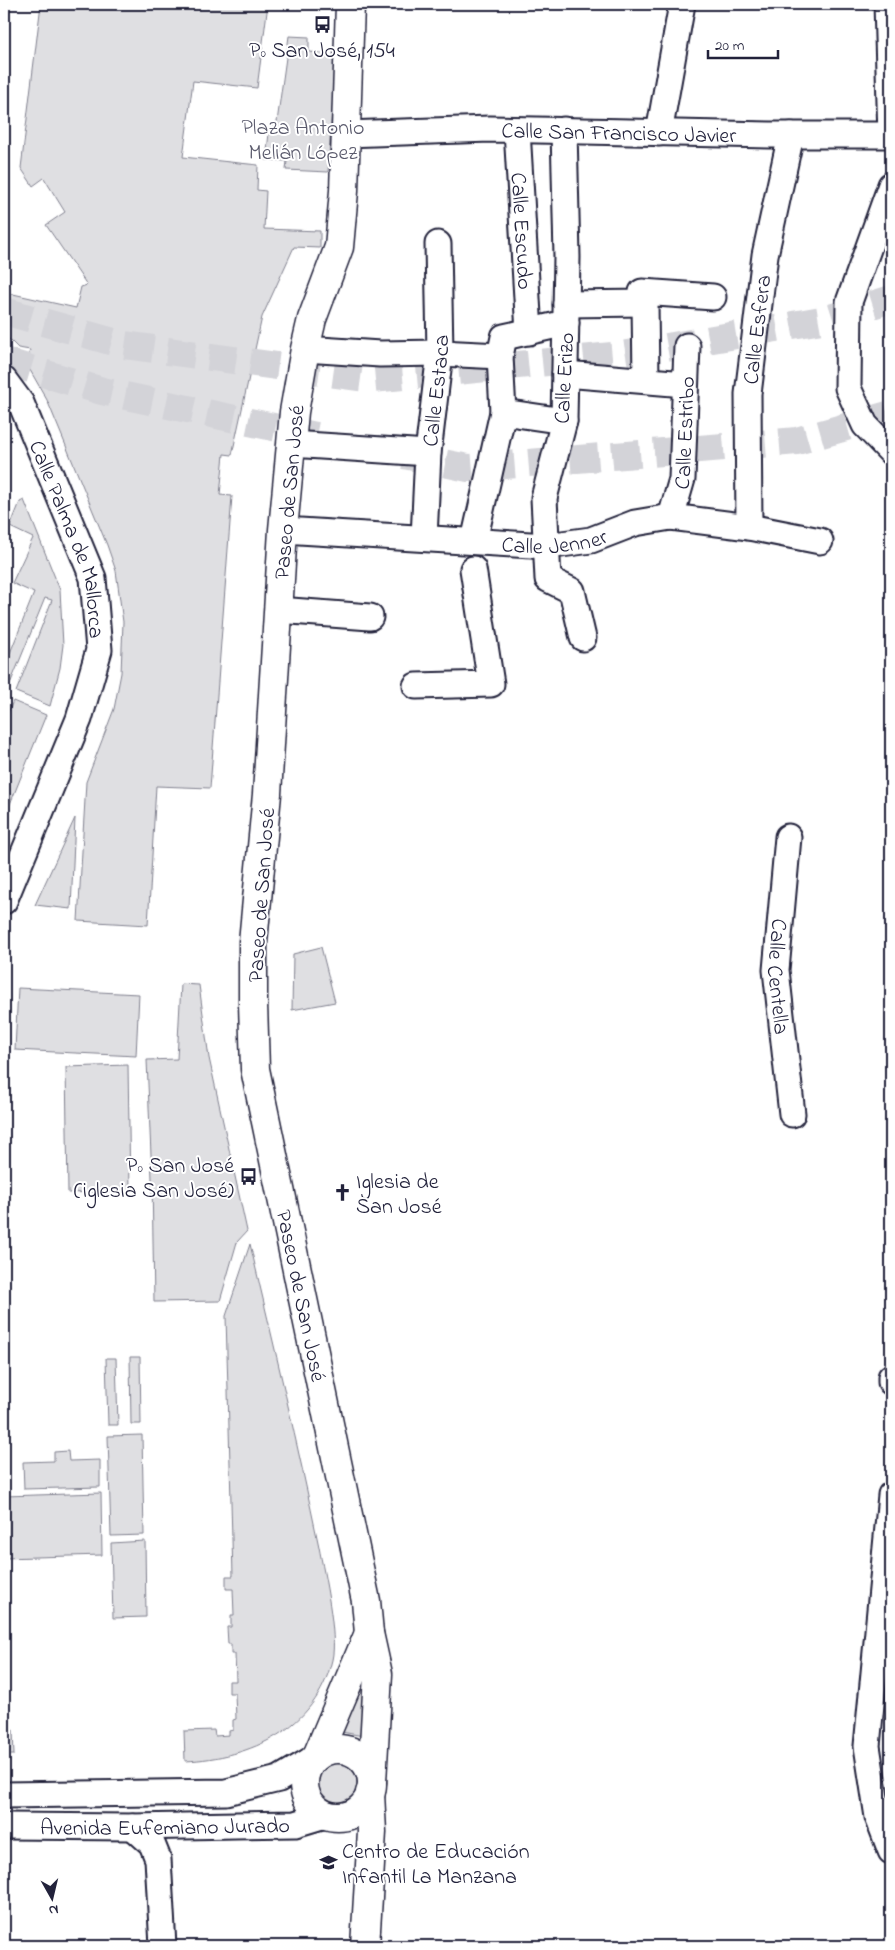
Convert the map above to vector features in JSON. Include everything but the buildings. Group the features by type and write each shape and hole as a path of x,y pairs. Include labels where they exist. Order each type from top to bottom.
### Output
{"street":[{"name":"Paseo de San José","path":"350,4 344,192 339,247 312,319 294,412 283,530 267,794 253,942 253,1003 255,1069 366,1601 369,1634 378,1674 371,1788 372,1832 365,1946"},
{"path":"660,133 682,4"},
{"path":"887,4 891,136"},
{"name":"Calle San Francisco Javier","path":"345,134 490,129 891,136"},
{"name":"Calle Escudo","path":"517,130 529,332"},
{"name":"Calle Erizo","path":"564,130 567,257 564,421 544,498 548,579 572,591 583,638"},
{"name":"Calle Esfera","path":"749,527 748,394 765,255 791,135"},
{"path":"891,186 849,302 848,388 865,425 891,452"},
{"name":"Calle Estaca","path":"424,538 428,453 440,353 438,244"},
{"path":"646,380 645,303 642,292 713,297"},
{"path":"474,542 503,412 500,356 504,337 529,332 566,313 645,303"},
{"name":"Calle Estribo","path":"671,517 682,479 687,346"},
{"path":"305,349 380,354 440,353 500,356"},
{"path":"565,374 685,384"},
{"name":"Calle Palma de Mallorca","path":"4,380 21,402 93,578 99,650 79,719 4,901"},
{"path":"503,412 564,421"},
{"path":"291,444 428,453"},
{"name":"Calle Jenner","path":"283,530 547,546 591,540 635,523 671,517 749,527 820,541"},
{"path":"416,686 491,684 472,569"},
{"path":"278,610 370,617"},
{"name":"Calle Centella","path":"788,837 776,970 792,1114"},
{"path":"891,1377 891,1382"},
{"path":"891,1495 867,1746 878,1816 891,1851"},
{"path":"315,1758 326,1751 337,1749 348,1750 365,1762 370,1772 371,1788 365,1803 358,1811 347,1816 336,1817 326,1815 316,1809 309,1801 304,1790 304,1779 307,1768 315,1758 369,1634"},
{"name":"Avenida Eufemiano Jurado","path":"4,1795 226,1792 279,1779 315,1758"},
{"name":"Avenida Eufemiano Jurado","path":"4,1826 133,1827 295,1824 326,1815"},
{"path":"133,1827 152,1844 158,1860 163,1946"}],"green space":[{"path":"41,4 268,4 257,88 193,81 183,157 258,165 257,190 266,191 264,229 320,231 320,248 294,247 262,317 232,455 224,454 220,495 232,496 210,788 156,786 148,925 78,921 86,782 114,709 121,673 123,622 116,571 47,400 26,363 30,350 18,348 4,334 4,292 76,308 81,287 87,285 46,225 65,212 44,178 33,186 21,168"},
{"name":"Plaza Antonio Melián López","path":"289,36 309,37 309,52 326,53 335,62 328,172 286,170 287,161 266,160 270,124 277,122"},
{"path":"24,500 60,590 63,645 60,668 50,706 16,692 52,600 45,598 8,689 4,687 4,668 34,593 12,583 33,538 10,527 20,502"},
{"path":"13,701 46,715 4,819 4,723"},
{"path":"75,818 71,909 35,905"},
{"path":"321,947 335,1002 292,1010 293,954"},
{"path":"181,984 199,985 209,1058 247,1231 237,1242 220,1301 154,1302 152,1179 147,1060 177,1059"},
{"path":"18,988 139,994 136,1056 15,1050"},
{"path":"128,1065 130,1191 68,1193 66,1067"},
{"path":"250,1244 319,1547 332,1620 332,1660 324,1684 312,1704 296,1721 277,1735 256,1746 234,1754 210,1759 185,1761 184,1731 214,1730 215,1736 229,1735 229,1731 233,1730 233,1720 236,1719 235,1693 229,1693 229,1681 236,1681 235,1654 231,1654 231,1644 228,1644 227,1627 231,1627 231,1615 234,1615 233,1589 226,1589 226,1576 233,1576 226,1316"},
{"path":"130,1357 140,1357 141,1424 131,1424"},
{"path":"106,1358 116,1358 118,1425 108,1425"},
{"path":"142,1435 144,1535 111,1536 108,1436"},
{"path":"68,1451 69,1461 100,1460 100,1487 24,1489 23,1462 54,1461 54,1452"},
{"path":"101,1493 102,1555 4,1558 4,1496"},
{"path":"145,1541 146,1617 113,1618 111,1543"},
{"path":"366,1668 363,1736 342,1732"},
{"path":"4,1730 13,1730 14,1755 4,1755"},
{"path":"341,1759 353,1765 358,1772 358,1790 353,1797 346,1802 333,1803 325,1800 318,1793 315,1777 318,1769 325,1762"}],"tunnel":[{"path":"4,311 124,345 372,379 622,355 827,319 891,299"},
{"path":"4,361 102,391 316,436"},
{"path":"404,455 468,468 797,441 891,414"}],"place":[{"name":"Pº San José, 154","path":"322,24"},
{"name":"Pº San José (iglesia San José)","path":"248,1177"},
{"name":"Iglesia de San José","path":"342,1193"},
{"name":"Centro de Educación Infantil La Manzana","path":"328,1863"}]}
